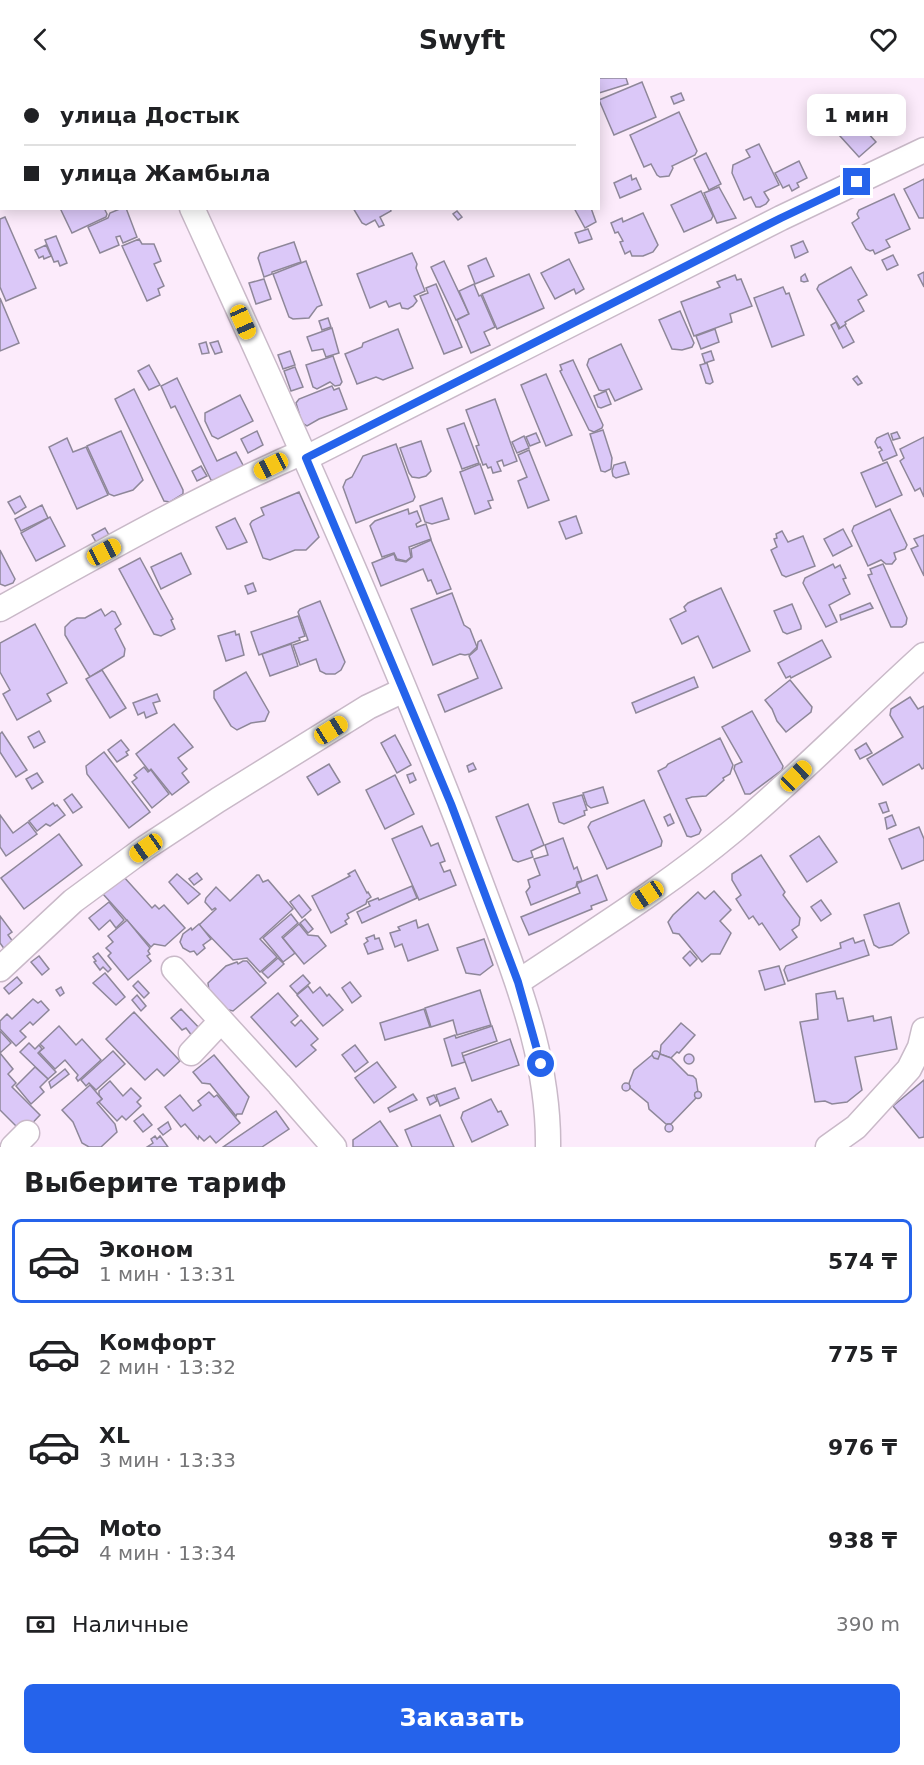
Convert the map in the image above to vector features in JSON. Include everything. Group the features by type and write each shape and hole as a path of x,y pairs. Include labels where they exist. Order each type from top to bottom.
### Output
{"street":[{"path":"0,609 178,512 271,466 305,455 781,218 924,150"},
{"path":"193,210 305,455 451,804 518,982 541,1064 548,1111 548,1147"},
{"path":"518,982 666,883 732,832 796,776 924,655"},
{"path":"0,969 74,902 103,878 146,848 218,800 368,707 404,690"},
{"path":"174,969 334,1147"},
{"path":"191,1053 221,1021"},
{"path":"828,1147 856,1127 909,1069 920,1047 924,1030"}],"building":[{"path":"600,78 626,78 628,84 600,93"},
{"path":"642,82 656,117 614,135 600,100"},
{"path":"681,93 684,100 674,104 671,97"},
{"path":"679,112 697,151 695,155 672,166 669,176 660,177 651,164 644,167 630,135"},
{"path":"857,121 876,142 859,157 840,136"},
{"path":"759,144 779,185 764,192 769,200 766,204 756,207 751,197 744,200 732,173 733,165 750,157 746,150"},
{"path":"706,153 721,184 709,190 694,159"},
{"path":"799,161 807,178 797,183 799,187 792,191 789,185 783,188 775,173"},
{"path":"631,175 632,180 636,178 641,189 620,198 614,183"},
{"path":"924,179 924,218 919,218 904,189"},
{"path":"719,187 736,218 717,223 704,193"},
{"path":"701,191 713,216 711,220 684,232 671,205"},
{"path":"894,194 910,229 886,240 890,247 875,254 873,250 866,249 852,223 859,218 857,214 859,210"},
{"path":"61,210 105,210 106,217 72,233"},
{"path":"127,210 137,237 123,243 120,236 116,237 119,245 100,253 88,227 108,218 110,213"},
{"path":"354,210 391,210 380,217 384,225 379,227 375,220 366,225 362,223"},
{"path":"575,210 592,210 596,222 585,228"},
{"path":"457,211 462,217 458,220 453,214"},
{"path":"643,213 658,245 653,252 643,256 632,256 630,251 625,254 620,242 623,241 618,232 615,233 611,223 622,218 623,222"},
{"path":"5,217 36,288 6,301 0,287 0,219"},
{"path":"588,229 592,239 579,243 575,233"},
{"path":"56,236 67,263 60,266 58,261 54,262 45,240"},
{"path":"139,239 142,244 154,244 161,261 154,264 164,286 158,289 160,295 147,301 122,246"},
{"path":"803,241 808,252 795,258 791,246"},
{"path":"294,242 301,262 264,277 258,258 260,253"},
{"path":"46,245 51,256 44,259 43,256 39,258 35,250"},
{"path":"412,253 425,291 414,296 417,301 408,309 402,308 400,303 389,307 386,301 370,308 357,274"},
{"path":"893,255 898,265 887,270 882,260"},
{"path":"486,258 494,276 475,284 468,266"},
{"path":"569,259 584,289 576,294 574,289 555,299 541,273"},
{"path":"306,261 322,305 317,307 309,318 293,319 289,317 273,274"},
{"path":"444,261 469,314 456,320 431,267"},
{"path":"851,267 867,295 858,300 864,311 845,322 846,324 840,328 817,289 819,285"},
{"path":"924,272 924,287 918,275"},
{"path":"529,274 544,308 497,329 482,294"},
{"path":"805,274 808,281 801,281 801,277"},
{"path":"735,275 737,280 741,279 752,306 730,314 732,322 694,336 681,302 720,287 717,282"},
{"path":"264,279 271,299 256,304 249,283"},
{"path":"436,284 462,347 444,354 420,296 428,293 426,288"},
{"path":"474,284 495,327 484,332 490,345 471,353 457,320 469,314 459,291"},
{"path":"783,287 786,294 789,293 804,335 772,347 754,298"},
{"path":"0,298 19,343 0,351"},
{"path":"680,311 694,343 692,347 682,350 672,349 659,320"},
{"path":"328,318 331,327 322,330 319,321"},
{"path":"836,322 839,329 845,325 854,342 843,348 831,325"},
{"path":"332,328 339,353 326,357 323,349 312,351 307,337"},
{"path":"398,329 413,368 383,380 376,377 357,384 345,354 362,347 363,343"},
{"path":"715,329 719,342 701,349 696,336"},
{"path":"218,341 222,352 215,354 210,343"},
{"path":"206,342 209,353 202,354 199,344"},
{"path":"621,344 642,389 615,401 609,389 599,390 587,365 589,359"},
{"path":"290,351 295,365 283,369 278,355"},
{"path":"711,351 714,360 705,363 702,354"},
{"path":"333,356 342,382 335,386 330,382 317,389 313,387 306,365"},
{"path":"573,360 603,425 594,432 589,430 560,371 562,370 560,365"},
{"path":"707,363 713,382 710,384 706,383 700,365"},
{"path":"149,365 160,385 149,390 138,371"},
{"path":"295,367 303,387 291,391 284,371"},
{"path":"546,374 572,435 546,446 521,385"},
{"path":"857,376 862,383 858,385 853,379"},
{"path":"177,378 217,461 236,452 244,467 217,480 211,480 175,406 171,408 161,386"},
{"path":"332,386 334,390 339,388 347,409 307,426 302,423 296,403 299,399"},
{"path":"134,389 183,490 183,494 170,502 164,501 115,399"},
{"path":"606,391 611,404 598,407 594,396"},
{"path":"240,395 253,421 218,439 212,436 205,421 205,413"},
{"path":"495,399 517,461 504,466 502,460 497,462 501,471 493,473 491,467 483,465 476,446 479,445 466,410"},
{"path":"464,423 479,463 462,469 447,429"},
{"path":"603,430 612,458 611,469 605,472 601,471 590,434"},
{"path":"121,431 143,480 133,490 114,496 109,494 87,446"},
{"path":"257,431 263,445 248,453 241,439"},
{"path":"897,432 900,438 893,440 891,434"},
{"path":"536,433 540,442 530,446 526,437"},
{"path":"888,433 897,455 883,461 879,452 882,450 875,442 877,438"},
{"path":"524,436 529,448 517,453 512,442"},
{"path":"924,437 924,497 920,488 915,491 900,461 904,458 900,449"},
{"path":"67,438 73,452 86,447 108,495 77,509 49,447"},
{"path":"421,441 431,471 426,476 412,477 400,448"},
{"path":"396,444 415,497 413,501 356,523 343,487 346,480 352,477 363,456"},
{"path":"529,450 549,500 528,508 518,481 527,477 518,455"},
{"path":"625,462 629,474 616,478 613,476 614,465"},
{"path":"887,462 902,495 876,507 861,473"},
{"path":"480,464 493,500 488,501 491,508 475,514 460,472"},
{"path":"201,466 207,476 197,481 192,471"},
{"path":"299,492 319,537 306,550 295,550 270,560 263,558 250,524 264,515 261,508"},
{"path":"20,496 26,507 15,514 8,502"},
{"path":"442,498 449,519 432,524 425,522 420,506"},
{"path":"42,505 48,518 21,531 15,519"},
{"path":"408,509 409,514 417,511 421,521 416,524 417,527 426,524 431,539 409,547 411,557 406,561 397,559 394,553 382,557 370,526 375,521"},
{"path":"890,509 907,545 905,549 894,553 896,559 892,564 886,564 881,560 868,566 852,531 854,526"},
{"path":"576,516 582,533 566,539 559,522"},
{"path":"50,517 65,546 36,561 21,533"},
{"path":"235,518 247,542 227,549 216,527"},
{"path":"105,528 109,535 96,542 92,535"},
{"path":"843,529 852,546 833,556 824,539"},
{"path":"782,531 788,542 803,536 815,566 786,577 782,575 771,550 777,547 774,539 777,538 776,534"},
{"path":"924,535 924,576 911,549 918,546 914,539"},
{"path":"431,540 451,589 437,594 423,569 381,586 372,563 394,554 396,560 406,562 412,557 411,549"},
{"path":"0,550 15,579 13,583 5,586 0,584"},
{"path":"181,553 191,574 161,589 151,567"},
{"path":"140,558 173,619 171,620 175,629 161,636 154,634 119,569"},
{"path":"833,564 835,568 840,565 850,594 829,605 837,622 826,627 803,583 805,578"},
{"path":"883,564 907,618 906,624 902,627 891,627 868,575 872,574 870,569"},
{"path":"253,583 256,591 248,594 245,586"},
{"path":"721,588 750,651 713,668 698,636 682,644 670,619 686,611 684,607 688,603"},
{"path":"452,593 464,625 470,629 477,647 470,654 460,654 433,665 411,609"},
{"path":"320,601 345,662 341,670 335,674 320,671 316,659 300,665 293,645 308,640 298,612"},
{"path":"870,603 873,608 841,620 840,615"},
{"path":"792,604 801,629 787,634 783,632 774,611"},
{"path":"101,609 105,616 112,611 115,612 121,624 115,629 125,649 124,656 90,677 65,635 65,627 77,618 85,618"},
{"path":"298,616 305,636 259,655 251,632"},
{"path":"35,624 67,683 47,694 51,701 17,720 3,694 10,690 0,672 0,643"},
{"path":"235,631 236,635 239,634 244,655 226,661 218,636"},
{"path":"481,640 502,688 445,712 438,695 478,678 469,656 477,649 478,642"},
{"path":"822,640 831,657 791,678 790,676 786,678 778,663"},
{"path":"291,644 298,666 270,676 262,654"},
{"path":"102,670 126,708 110,718 86,679"},
{"path":"246,672 269,712 265,721 251,723 237,730 231,726 214,698 214,691"},
{"path":"694,677 698,687 636,713 632,703"},
{"path":"790,680 812,707 811,712 786,732 765,700"},
{"path":"157,694 160,701 153,703 157,713 146,718 144,712 138,715 133,703"},
{"path":"910,697 918,709 924,706 924,768 922,769 919,764 883,785 867,759 903,737 890,715 891,709"},
{"path":"752,711 783,766 782,770 750,794 745,794 734,769 735,765 742,762 722,727"},
{"path":"174,724 193,747 178,758 187,769 182,773 189,782 172,795 136,754"},
{"path":"39,731 45,742 34,748 28,737"},
{"path":"2,732 27,770 16,777 0,752"},
{"path":"395,735 411,765 397,773 381,743"},
{"path":"720,738 733,765 730,774 706,796 686,799 701,830 699,834 687,836 658,771"},
{"path":"121,740 129,750 126,752 128,755 117,762 108,750"},
{"path":"866,743 872,753 860,759 855,750"},
{"path":"104,752 150,812 129,828 87,774 86,766"},
{"path":"473,763 476,769 469,772 467,766"},
{"path":"329,764 340,782 318,795 307,777"},
{"path":"144,767 148,772 151,770 169,794 152,808 132,782 137,778 134,775"},
{"path":"37,773 43,782 32,789 26,779"},
{"path":"413,773 416,780 410,783 407,775"},
{"path":"395,775 414,814 385,829 366,790"},
{"path":"603,787 608,803 591,808 587,805 583,793"},
{"path":"72,794 82,807 73,813 64,800"},
{"path":"582,795 587,810 584,811 585,815 564,824 559,822 553,803"},
{"path":"644,800 662,841 661,846 607,869 588,827 591,822"},
{"path":"886,802 889,811 883,813 879,804"},
{"path":"53,803 65,815 50,826 46,824 37,831 29,821"},
{"path":"528,804 544,845 531,851 533,857 518,862 513,860 496,817"},
{"path":"670,814 674,823 668,826 664,817"},
{"path":"0,815 13,833 28,822 37,834 6,856 0,847"},
{"path":"892,815 896,825 887,829 885,818"},
{"path":"422,826 431,846 438,843 445,861 440,863 444,872 450,870 456,885 419,900 392,839"},
{"path":"919,827 924,839 924,860 902,869 889,839"},
{"path":"59,834 82,865 24,909 1,878"},
{"path":"819,836 837,862 807,882 790,856"},
{"path":"563,838 574,869 577,867 582,881 577,882 576,887 531,905 526,892 530,887 528,880 540,875 534,859 548,855 545,845"},
{"path":"761,855 785,892 783,895 800,918 799,925 792,930 797,937 780,950 762,923 759,925 753,916 749,919 736,899 741,895 732,880 732,874"},
{"path":"355,870 371,897 366,904 347,914 349,918 345,921 347,924 331,933 312,896 350,876 348,874"},
{"path":"197,873 202,879 194,885 189,879"},
{"path":"177,874 200,894 188,904 169,882"},
{"path":"257,875 263,882 268,880 293,909 260,939 277,957 260,972 247,958 233,960 199,925 216,909 212,910 205,902 216,887 230,901"},
{"path":"597,875 607,900 591,906 592,909 529,935 521,917 580,893 578,883"},
{"path":"123,876 152,908 155,905 159,909 164,905 185,928 165,946 154,944 151,947 103,894"},
{"path":"412,886 417,898 362,923 357,912 370,906 368,902 378,898 379,900"},
{"path":"714,891 731,910 720,921 731,933 720,954 711,954 702,962 679,934 673,933 668,922 698,892 705,899"},
{"path":"299,895 311,910 302,918 290,902"},
{"path":"821,900 831,914 821,921 811,907"},
{"path":"109,902 124,920 116,928 110,920 99,930 89,918"},
{"path":"899,903 909,933 892,945 879,948 874,945 864,915"},
{"path":"291,914 298,923 282,937 295,953 283,962 263,938"},
{"path":"0,916 12,932 8,935 14,943 5,950 0,943"},
{"path":"305,919 313,929 308,933 300,923"},
{"path":"127,920 150,948 148,951 150,954 147,956 151,961 128,980 108,956 111,953 106,948 113,942 108,936"},
{"path":"416,920 418,928 428,924 438,950 408,961 402,944 395,947 390,933"},
{"path":"199,924 211,939 203,945 205,948 197,955 194,951 190,952 183,948 180,942 183,934"},
{"path":"299,924 308,935 318,936 326,946 304,964 283,938"},
{"path":"374,935 375,939 379,938 383,949 368,954 364,944 368,941 366,938"},
{"path":"853,938 855,943 864,940 869,955 788,981 784,970 786,966 841,948 840,943"},
{"path":"484,939 493,965 480,975 466,973 457,948"},
{"path":"690,951 697,959 690,966 683,958"},
{"path":"98,953 111,969 108,972 103,967 100,970 94,962 96,961 93,957"},
{"path":"39,956 49,969 42,975 31,962"},
{"path":"278,958 284,964 268,978 262,972"},
{"path":"247,961 266,983 233,1011 225,1009 209,991 208,983 226,966"},
{"path":"779,966 785,984 765,990 759,971"},
{"path":"105,973 125,997 116,1005 93,983"},
{"path":"303,975 310,983 297,994 290,986"},
{"path":"17,977 22,983 9,994 4,988"},
{"path":"138,981 149,993 144,998 133,986"},
{"path":"350,982 361,996 352,1003 342,988"},
{"path":"308,986 313,993 320,987 343,1010 323,1026 297,995"},
{"path":"61,987 64,993 60,996 56,990"},
{"path":"480,990 491,1025 457,1035 453,1020 431,1027 425,1008"},
{"path":"835,991 837,999 843,998 848,1021 873,1016 874,1021 891,1017 897,1049 855,1057 862,1090 847,1102 832,1104 825,1101 815,1102 800,1022 818,1019 816,994"},
{"path":"278,993 298,1016 291,1022 295,1026 301,1020 318,1039 311,1045 316,1050 296,1067 251,1017"},
{"path":"137,995 146,1006 141,1011 132,1000"},
{"path":"33,999 38,1003 41,1001 49,1010 33,1025 30,1022 20,1031 26,1037 16,1046 0,1029 0,1021 7,1014 12,1019"},
{"path":"181,1009 204,1033 196,1041 186,1028 182,1030 171,1018"},
{"path":"424,1009 430,1027 385,1040 380,1023"},
{"path":"134,1012 180,1061 164,1076 157,1069 145,1080 106,1039"},
{"path":"681,1023 695,1035 679,1053 677,1052 671,1058 660,1054 661,1045"},
{"path":"59,1026 76,1045 82,1039 101,1060 78,1081 76,1078 78,1075 65,1060 55,1069 39,1052 44,1048 40,1044"},
{"path":"492,1026 497,1041 462,1053 465,1062 452,1066 444,1039 455,1035 456,1038"},
{"path":"0,1031 11,1043 0,1053"},
{"path":"510,1039 519,1065 472,1081 463,1056"},
{"path":"29,1043 35,1049 39,1045 42,1049 38,1053 56,1072 48,1079 20,1052"},
{"path":"355,1045 368,1062 355,1072 342,1055"},
{"path":"113,1051 125,1064 96,1090 89,1083 86,1086 81,1080"},
{"path":"656,1051 660,1055 656,1059 652,1055"},
{"path":"0,1053 13,1069 8,1074 16,1083 12,1087 40,1115 23,1133 0,1110"},
{"path":"660,1054 671,1058 688,1075 696,1079 698,1092 695,1093 696,1098 671,1124 666,1124 649,1109 648,1103 630,1088 629,1083 634,1070 652,1055 658,1059"},
{"path":"689,1054 694,1059 689,1064 684,1059"},
{"path":"214,1055 249,1097 242,1114 236,1116 210,1084 202,1083 193,1072"},
{"path":"377,1062 396,1087 374,1103 355,1078"},
{"path":"35,1067 48,1079 40,1087 44,1092 31,1104 16,1086"},
{"path":"65,1069 69,1074 51,1088 49,1082"},
{"path":"924,1080 924,1137 919,1138 893,1106"},
{"path":"110,1081 123,1096 131,1088 141,1098 137,1102 141,1106 126,1120 122,1116 117,1121 99,1102 102,1099 99,1091"},
{"path":"626,1083 630,1087 626,1091 622,1087"},
{"path":"90,1085 102,1099 97,1103 115,1124 117,1132 101,1147 89,1147 82,1143 73,1122 62,1110"},
{"path":"455,1088 459,1098 440,1106 436,1095"},
{"path":"698,1091 702,1095 698,1099 694,1095"},
{"path":"209,1092 214,1097 217,1095 240,1123 216,1143 210,1136 204,1141 199,1136 198,1139 185,1124 181,1127 165,1107 180,1095 193,1111 201,1105 198,1101"},
{"path":"413,1094 417,1100 390,1112 388,1108"},
{"path":"434,1095 437,1101 430,1105 427,1098"},
{"path":"491,1099 498,1112 501,1111 508,1125 472,1142 461,1118 463,1112"},
{"path":"276,1111 289,1129 262,1147 223,1147"},
{"path":"143,1114 152,1125 143,1132 134,1121"},
{"path":"440,1115 454,1147 412,1147 405,1130"},
{"path":"380,1121 398,1147 353,1147 353,1140"},
{"path":"168,1122 171,1129 163,1135 158,1129"},
{"path":"669,1124 673,1128 669,1132 665,1128"},
{"path":"155,1136 157,1139 160,1136 168,1147 147,1147 153,1143 151,1139"}],"route":[{"path":"541,1064 518,982 476,867 435,762 306,458 781,218 857,182"}]}
